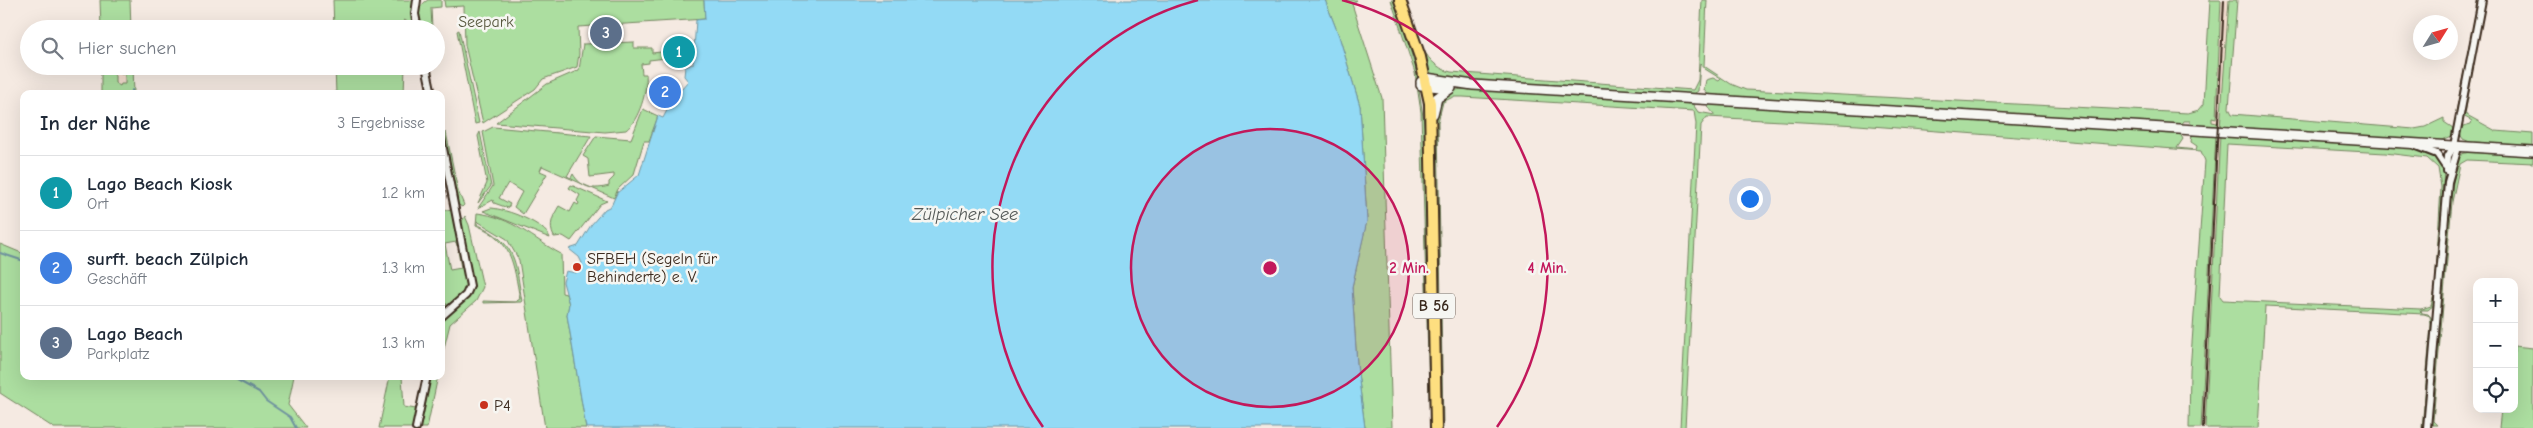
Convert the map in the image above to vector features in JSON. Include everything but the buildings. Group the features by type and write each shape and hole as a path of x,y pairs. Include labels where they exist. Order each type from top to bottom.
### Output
{"main road":[{"name":"B 56","path":"1399,0 1424,83 1431,142 1436,428"},
{"name":"B 56","path":"1424,83 1431,184"}],"street":[{"path":"417,0 417,20"},
{"path":"2427,428 2448,182 2448,156 2454,146 2482,0"},
{"path":"428,75 431,90"},
{"path":"1424,83 1451,88 1472,85"},
{"path":"1424,83 2533,151"},
{"name":"B 56","path":"1431,142 1435,102 1442,93 1451,88"},
{"path":"2403,143 2436,153 2443,161 2447,171"},
{"path":"2448,182 2457,152 2454,146"},
{"path":"445,157 470,286 466,295 445,313"},
{"path":"416,428 426,380"}],"shaded area":[{"path":"2221,0 2229,0 2205,428 2201,428 2217,128 2212,123 2212,118 2216,118"},
{"path":"109,75 126,75 124,90 120,90"}],"green space":[{"path":"100,0 130,0 131,20 101,20"},
{"path":"333,0 415,0 413,20 334,20"},
{"path":"428,0 441,0 441,7 431,8 432,20 419,20 419,12"},
{"name":"Seepark","path":"444,0 704,0 705,19 578,27 579,54 577,67 543,79 535,89 483,123 465,45 464,6 445,7"},
{"path":"1325,0 1357,0 1352,4 1382,98 1392,428 1365,428 1357,365 1352,287 1367,220 1360,106 1339,36"},
{"path":"1391,0 1395,0 1416,69 1426,137 1433,428 1430,428 1421,112 1415,73"},
{"path":"1402,0 1405,0 1425,53 1441,68 1451,72 1693,90 1698,80 1702,0 1707,0 1704,66 1731,84 1746,90 2188,113 2199,110 2204,104 2210,0 2221,0 2216,119 2212,118 2212,122 2217,123 2217,128 2193,126 2190,121 2184,121 2181,125 1709,96 1704,90 1706,80 1713,78 1719,81 1721,79 1705,69 1700,63 1698,91 1692,95 1597,91 1470,82 1442,78 1428,73"},
{"path":"2229,0 2237,0 2229,108 2232,114 2414,129 2425,127 2444,118 2444,122 2453,128 2452,136 2440,141 2220,129"},
{"path":"2478,0 2485,0 2465,114 2496,131 2533,134 2533,148 2472,143 2463,139 2460,134 2463,126 2471,124 2472,121 2456,112"},
{"path":"459,30 479,123 475,124 457,31"},
{"path":"634,42 634,48 652,48 652,53 671,48 671,55 667,55 666,58 649,60 649,63 641,64 642,74 646,74 646,88 639,112 626,130 605,132 496,123 547,84 579,70 583,44"},
{"path":"101,75 114,75 115,83 120,86 125,84 125,75 133,75 134,90 101,90"},
{"path":"335,75 405,75 404,90 336,90"},
{"path":"1480,89 1692,103 1698,112 1715,115 1708,107 1711,104 2179,132 2183,139 2177,148 2196,150 2197,146 2191,142 2192,135 2216,134 2201,428 2189,428 2190,371 2205,161 2201,151 1858,125 1707,117 1701,125 1685,428 1680,428 1696,124 1694,111 1453,97 1443,102 1438,122 1443,428 1439,428 1435,112 1442,98 1452,91"},
{"path":"643,109 658,116 649,141 644,141 634,174 618,189 614,198 590,187 609,186 609,182 614,177 614,174 590,177 588,159 583,156 596,136 631,139"},
{"path":"493,127 591,136 567,176 571,178 573,174 582,184 542,166 540,171 547,174 523,214 514,207 522,192 508,183 499,198 510,204 508,208 494,203 493,200 478,208 493,186 483,132"},
{"path":"480,132 491,186 478,203 487,183 478,136"},
{"path":"445,133 458,191 464,205 462,207 457,204 445,145"},
{"path":"2220,134 2405,147 2435,155 2444,170 2435,304 2428,310 2420,310 2421,313 2428,314 2430,316 2424,314 2265,306 2258,428 2205,428","holes":["2227,144 2385,153 2427,158 2438,168 2441,187 2435,290 2431,306 2421,309 2223,300 2220,296"]},
{"path":"2472,151 2533,154 2533,163 2467,160 2460,164 2452,202 2433,421 2437,425 2432,425 2430,420 2451,194 2457,161 2462,154"},
{"path":"571,185 607,201 600,204 571,241 563,236 554,237 551,225 559,206 570,212 575,203 578,205 579,203 577,201 580,195 569,188"},
{"path":"491,208 515,214 533,222 547,232 550,238 483,211"},
{"path":"452,209 460,245 457,246 456,242 445,244 445,210"},
{"path":"477,213 490,215 512,224 561,254 562,293 566,294 569,304 567,315 586,428 545,428 519,260 507,239 477,221 477,224 500,239 512,256 518,275 522,302 483,303 483,301 515,302 520,299 513,264 509,255 498,238 476,225"},
{"path":"465,216 469,225 483,287 476,301 450,324 445,344 445,318 473,286 461,223"},
{"path":"0,244 20,252 20,380 293,380 288,405 306,428 54,428 0,393"},
{"path":"445,244 450,270 461,268 458,251 462,250 467,280 463,292 445,310 447,304 445,304"},
{"path":"2430,316 2433,320 2424,428 2422,428 2431,325"},
{"path":"2518,346 2533,348 2533,428 2499,428 2501,413 2518,413"},
{"path":"389,380 402,380 404,407 416,409 422,380 424,380 414,428 379,428"},
{"path":"428,380 437,380 427,428 418,428"}],"water":[{"name":"Zülpicher See","path":"704,0 1325,0 1339,36 1360,106 1367,221 1352,287 1357,365 1365,428 586,428 567,315 569,304 563,282 566,271 576,273 582,263 579,257 569,249 578,246 591,225 605,209 611,206 617,193 639,175 658,116 663,118 674,97 688,81 684,76 685,67 693,64 696,20 705,19"}],"waterway":[{"path":"0,253 20,260"},
{"path":"237,380 259,392 266,401 290,417 296,428"}],"railway":[{"path":"2203,428 2224,0"}],"place":[{"name":"Lago Beach","path":"606,33"},
{"name":"Lago Beach Kiosk","path":"679,52"},
{"name":"surft. beach Zülpich","path":"665,92"},
{"name":"SFBEH (Segeln für Behinderte) e. V.","path":"577,267"},
{"name":"P4","path":"484,405"}]}
